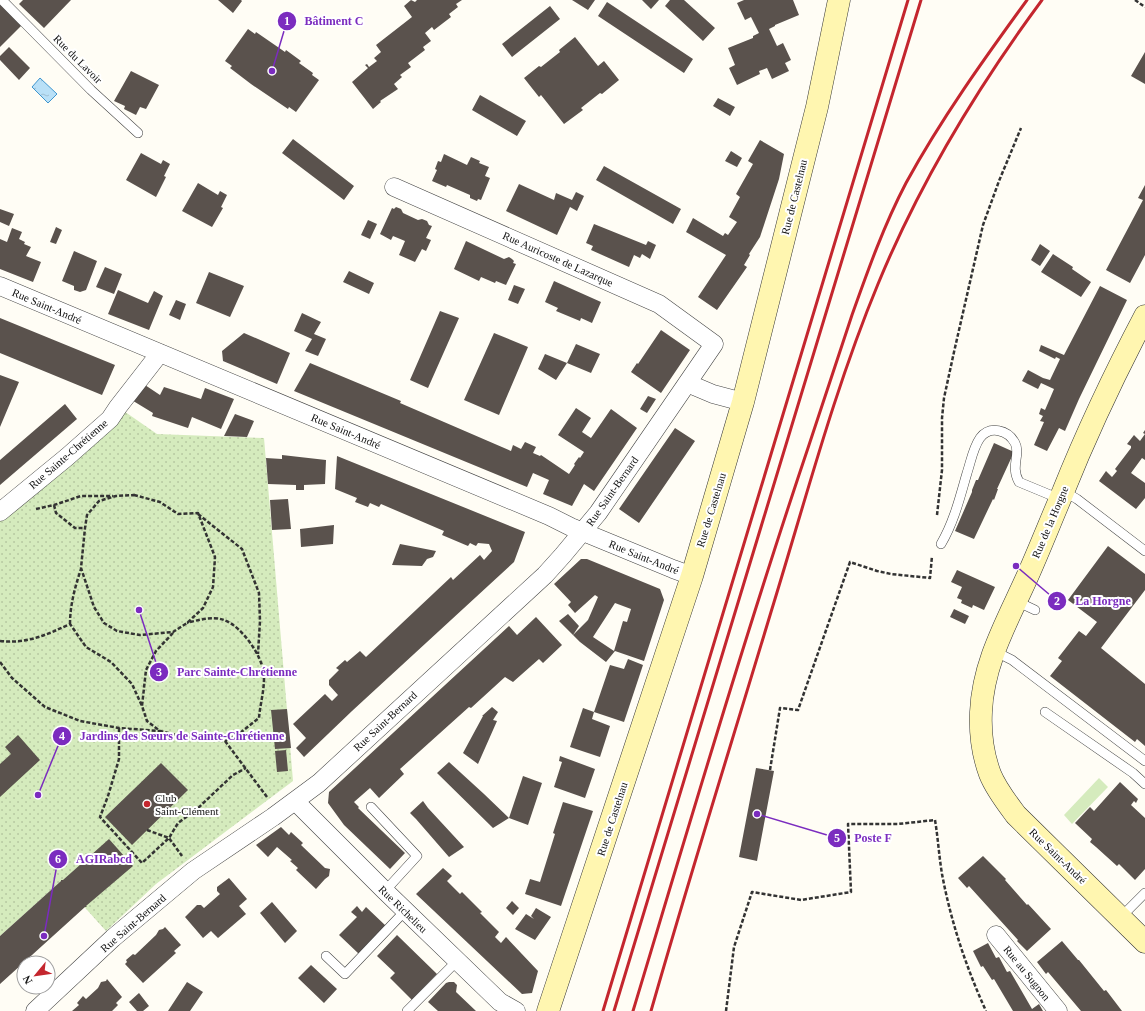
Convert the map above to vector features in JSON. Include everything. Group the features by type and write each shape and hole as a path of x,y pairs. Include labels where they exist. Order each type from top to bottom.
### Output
{"street":[{"name":"Rue de Castelnau","path":"548,1011 692,576 743,402 817,107 839,0"},
{"name":"Rue Auricoste de Lazarque","path":"394,187 659,304 714,344"},
{"name":"Rue Saint-André","path":"0,286 550,516 583,532 692,576"},
{"name":"Rue de la Horgne","path":"986,759 981,712 983,690 988,666 1099,409 1145,316"},
{"name":"Rue Saint-Bernard","path":"35,1011 113,938 193,871 273,817 319,783 545,575 598,513 714,344"},
{"name":"Rue Sainte-Chrétienne","path":"0,512 67,457 110,418 160,353"},
{"path":"687,383 713,394 743,402"},
{"name":"Rue Saint-André","path":"986,759 990,775 1016,815 1145,942"},
{"name":"Rue Richelieu","path":"295,801 405,911 500,1002 516,1011"},
{"name":"Rue au Sugnon","path":"996,935 1058,1011"}],"lane":[{"name":"Rue du Lavoir","path":"2,0 91,90 138,133"},
{"path":"937,546 949,530 975,447 981,437 994,430 1001,431 1010,436 1015,443 1017,449 1014,471 1019,482 1077,499 1145,551"},
{"path":"1016,601 1036,610"},
{"path":"994,651 1012,660 1145,761"},
{"path":"1045,712 1133,773 1145,784"},
{"path":"372,807 417,856 385,891"},
{"path":"1121,917 1145,893"},
{"path":"326,956 345,974 405,911"},
{"path":"407,1011 457,961"}],"path":[{"path":"1135,0 1145,7"},
{"path":"936,519 942,470 942,418 944,398 983,225 1021,128"},
{"path":"939,497 945,494"},
{"path":"0,662 12,678 45,707 80,721 119,728 160,731 180,736 225,740 240,733 259,718 264,677 258,655 260,621 259,593 242,549 198,514 178,514 160,502 134,495 81,496 34,510"},
{"path":"116,496 99,501 87,514 81,568 73,594 70,610 70,624 86,646 111,662 132,684 142,706 147,722 160,731"},
{"path":"54,505 56,513 75,528 85,528"},
{"path":"142,706 146,670 156,651 173,632 187,623 204,608 213,587 215,557 198,514"},
{"path":"770,770 780,708 798,710 850,562 877,572 930,578 937,546"},
{"path":"81,568 94,607 104,623 117,631 140,635 173,632"},
{"path":"187,623 201,619 223,619 240,629 258,655"},
{"path":"0,641 11,642 39,638 70,624"},
{"path":"119,728 119,759 100,817 142,863 169,838 178,823 197,809 233,775 246,768"},
{"path":"225,740 268,798 267,810 273,817"},
{"path":"726,1011 734,947 752,892 801,900 851,892 848,824 898,824 935,820 942,874 959,944 986,1011"},
{"path":"147,830 169,838"}],"green space":[{"path":"118,407 157,434 264,438 293,781 156,884 106,931 61,881 0,936 0,512"},
{"path":"1099,778 1108,787 1072,824 1064,815"}],"water":[{"path":"40,78 57,94 48,103 32,87"}],"building":[{"path":"23,0 71,0 44,28 19,4"},
{"path":"218,0 241,0 242,1 233,13"},
{"path":"411,0 415,2 417,0 462,0 456,4 458,7 449,14 451,17 434,30 432,27 425,33 431,41 423,47 425,50 408,63 411,67 400,75 402,77 394,84 398,89 380,101 381,102 373,109 352,82 368,68 365,65 367,64 369,67 377,61 374,58 381,52 376,45 412,17 404,6"},
{"path":"572,0 595,0 588,10"},
{"path":"642,0 659,0 651,9"},
{"path":"670,0 684,0 715,28 703,41 665,6"},
{"path":"744,0 793,0 799,15 769,29 777,46 783,43 791,60 785,63 789,71 772,79 767,68 759,71 760,74 737,85 729,68 735,65 728,48 753,38 753,36 759,33 751,17 745,20 737,3"},
{"path":"0,2 22,25 0,47"},
{"path":"607,2 693,59 684,73 598,16"},
{"path":"550,6 560,19 512,57 502,44"},
{"path":"248,29 255,34 256,32 285,52 286,50 301,61 299,63 313,73 312,75 319,80 296,112 289,107 288,109 251,84 230,68 232,66 225,61"},
{"path":"575,37 598,66 604,61 619,80 581,108 583,110 564,124 541,95 539,97 524,78 560,52 559,50"},
{"path":"9,47 30,68 19,80 0,60 0,56"},
{"path":"1145,52 1145,84 1131,76"},
{"path":"131,71 159,85 146,109 140,107 136,115 124,109 125,106 114,101"},
{"path":"480,95 526,121 517,136 472,110"},
{"path":"718,98 735,107 730,116 713,106"},
{"path":"293,139 354,186 344,200 282,153"},
{"path":"760,140 784,154 779,179 760,237 744,265 747,267 717,310 698,297 726,255 686,232 693,218 723,236 725,233 728,235 737,222 729,217 740,197 736,194 753,164 748,161"},
{"path":"731,151 742,158 737,167 725,161"},
{"path":"141,153 161,164 163,160 170,164 164,176 166,177 156,197 126,180"},
{"path":"444,154 467,165 471,157 480,161 479,163 489,167 485,176 490,178 481,200 478,199 477,201 470,198 470,195 447,185 446,187 432,181 437,170 435,169 438,161 441,162"},
{"path":"604,166 681,209 673,224 596,180"},
{"path":"198,183 218,195 220,191 227,195 221,207 223,208 212,227 182,211"},
{"path":"519,184 554,200 556,193 572,200 576,192 584,196 577,211 570,207 557,235 506,211"},
{"path":"1145,185 1145,255 1130,283 1106,270 1143,200 1138,198"},
{"path":"396,207 401,209 403,213 418,220 422,219 427,221 429,225 432,226 426,238 431,240 426,251 422,249 415,262 399,255 405,241 393,236 391,240 380,234 392,208 394,209"},
{"path":"0,209 14,214 9,226 0,222"},
{"path":"368,220 377,224 370,239 361,235"},
{"path":"594,224 646,245 648,241 656,245 650,259 642,254 640,258 634,255 629,267 591,250 593,246 586,243"},
{"path":"56,227 62,230 56,244 50,242"},
{"path":"12,228 22,232 19,239 25,242 24,244 31,247 26,256 41,262 33,282 0,269 0,239 7,242"},
{"path":"466,241 504,259 509,257 514,261 513,263 516,264 506,285 496,281 495,283 481,277 479,281 454,269"},
{"path":"1040,244 1050,251 1040,266 1031,260"},
{"path":"74,251 97,261 86,290 80,292 74,290 74,286 62,281"},
{"path":"1053,254 1073,267 1072,269 1091,282 1081,297 1041,272"},
{"path":"105,267 122,274 114,294 96,287"},
{"path":"349,271 374,283 369,294 343,282"},
{"path":"209,272 244,286 230,317 196,303"},
{"path":"554,281 601,302 592,323 581,318 580,321 556,311 558,308 545,302"},
{"path":"514,285 525,289 518,304 508,300"},
{"path":"1100,286 1127,300 1065,431 1059,428 1047,451 1034,445 1044,422 1040,421 1043,416 1039,414 1041,408 1045,410 1054,389 1041,383 1038,389 1022,381 1028,370 1050,380 1060,359 1056,357 1055,359 1039,351 1041,345 1064,355"},
{"path":"118,290 148,303 154,291 163,296 149,330 108,314"},
{"path":"176,300 186,304 180,320 169,315"},
{"path":"440,311 459,318 428,388 410,380"},
{"path":"302,313 321,322 314,334 326,339 318,356 305,351 312,339 294,331"},
{"path":"0,318 115,365 102,395 0,353"},
{"path":"661,330 690,350 661,393 631,372"},
{"path":"244,333 290,353 277,384 223,361 222,351"},
{"path":"494,333 528,347 499,415 464,400"},
{"path":"576,344 600,354 591,373 567,363"},
{"path":"545,354 567,363 556,380 538,369"},
{"path":"310,363 401,401 400,403 511,451 513,445 521,449 525,442 536,447 533,453 540,456 541,455 569,474 575,465 574,464 584,452 558,435 576,408 591,418 582,432 591,438 611,409 637,428 594,491 584,484 572,506 543,494 549,480 533,473 527,487 294,391"},
{"path":"0,375 19,382 0,427"},
{"path":"142,383 160,395 164,387 201,399 205,388 234,399 221,429 192,417 188,428 152,416 153,413 130,399"},
{"path":"648,396 656,399 647,413 640,409"},
{"path":"65,404 77,419 0,485 0,460"},
{"path":"235,414 254,421 247,437 224,436"},
{"path":"675,428 695,441 639,523 619,509"},
{"path":"1145,434 1145,460 1142,458 1131,473 1145,483 1145,498 1136,509 1099,481 1106,471 1112,477 1117,471 1115,469 1131,448 1131,446 1127,444 1134,435 1140,441"},
{"path":"994,443 1014,452 997,489 994,500 993,499 974,539 955,531 976,480 978,480"},
{"path":"282,455 326,460 325,484 304,485 304,490 296,490 296,485 268,484 266,458 282,459"},
{"path":"337,456 525,532 514,562 304,757 296,748 306,738 293,724 325,694 332,701 338,695 329,685 329,680 339,670 336,668 345,660 347,662 360,651 366,657 451,577 453,580 480,555 484,560 492,551 489,544 478,543 476,546 470,543 468,546 442,535 444,531 381,504 379,507 370,503 368,507 355,502 357,498 335,489"},
{"path":"288,499 291,529 272,530 270,500"},
{"path":"334,525 333,544 301,547 300,529"},
{"path":"400,544 436,551 433,557 427,559 422,566 392,565"},
{"path":"1108,546 1145,574 1145,590 1101,648 1145,684 1145,746 1137,739 1135,742 1050,676 1062,661 1058,658 1079,631 1086,636 1097,622 1068,600"},
{"path":"581,559 587,559 660,589 664,600 644,661 615,651 606,662 580,642 573,635 588,620 598,597 595,595 575,613 568,605 571,602 554,584","holes":["615,603 631,609 627,622 623,621 614,651 593,637"]},
{"path":"957,570 995,587 984,610 973,605 972,608 961,603 962,600 957,598 962,587 951,582"},
{"path":"954,609 969,616 965,624 950,617"},
{"path":"568,614 579,626 573,635 559,621"},
{"path":"536,617 562,645 543,663 539,659 513,682 505,677 471,708 469,707 400,769 404,774 379,798 370,788 354,802 359,807 358,808 405,853 390,869 344,825 328,803 329,792 509,626 517,635"},
{"path":"628,659 643,665 624,722 594,712 610,665 624,669"},
{"path":"492,707 498,712 493,720 497,721 478,764 463,753 482,716"},
{"path":"583,708 594,712 592,719 610,726 600,757 570,747"},
{"path":"287,709 291,748 275,749 271,710"},
{"path":"18,735 40,760 0,797 0,764 11,754 5,747"},
{"path":"286,750 288,771 277,772 275,751"},
{"path":"560,756 595,769 585,798 554,787 562,762 559,761"},
{"path":"449,762 509,818 493,828 437,773"},
{"name":"Club Saint-Clément","path":"161,763 188,790 132,845 105,817"},
{"path":"756,768 774,771 757,861 739,857"},
{"path":"523,776 542,783 528,825 509,818"},
{"path":"1120,782 1138,799 1136,803 1134,801 1131,805 1145,818 1145,869 1135,880 1119,864 1117,866 1090,842 1092,839 1075,823 1090,807 1094,811"},
{"path":"423,801 464,847 449,857 410,813"},
{"path":"563,802 593,811 561,906 525,894 530,879 540,882"},
{"path":"281,827 289,835 291,832 303,843 301,845 325,868 330,869 329,876 316,889 296,870 298,868 290,861 292,860 277,847 268,857 256,845"},
{"path":"109,839 133,866 32,955 16,955 16,970 0,984 0,936 61,880 63,880"},
{"path":"983,856 1006,879 1005,880 1027,905 1028,904 1051,929 1027,951 969,886 967,888 958,878"},
{"path":"443,868 452,876 447,881 460,894 462,892 499,932 495,937 501,943 506,937 538,971 532,993 522,994 416,894"},
{"path":"229,878 247,899 239,906 246,914 218,938 211,931 203,938 185,917 197,905 201,905 204,908 220,894 217,891 217,887"},
{"path":"512,901 519,908 513,915 506,908"},
{"path":"272,902 297,931 285,943 260,913"},
{"path":"357,906 362,912 366,907 386,926 359,954 339,935 357,917 351,912"},
{"path":"536,908 551,917 535,940 515,929 526,914 534,919 531,916"},
{"path":"165,927 181,945 174,951 176,953 143,983 125,964 127,962 126,960 133,954 135,955 156,935 159,930"},
{"path":"397,935 437,974 412,1000 390,978 395,973 377,956"},
{"path":"1062,941 1104,991 1106,990 1122,1011 1081,1011 1048,972 1046,974 1037,962"},
{"path":"988,943 996,958 999,957 1007,972 1010,971 1032,1009 1039,1004 1043,1011 1013,1011 994,979 992,980 983,966 981,967 973,951"},
{"path":"311,965 337,989 324,1003 298,978"},
{"path":"107,979 122,997 116,1003 118,1005 112,1011 72,1011 79,1005 77,1003 83,996 86,999 98,988 101,982 106,981"},
{"path":"187,982 203,992 190,1011 168,1011"},
{"path":"454,982 457,985 456,992 476,1011 438,1011 428,1002 446,983"},
{"path":"139,993 149,1006 143,1011 137,1011 129,1002"}],"railway":[{"path":"603,1011 908,0"},
{"path":"614,1011 921,0"},
{"path":"633,1011 763,586 864,281 891,215 919,159 979,67 1027,0"},
{"path":"651,1011 821,446 862,324 894,246 931,173 951,137 995,67 1042,0"}],"place":[{"name":"Bâtiment C","path":"272,71"},
{"name":"La Horgne","path":"1016,566"},
{"name":"Parc Sainte-Chrétienne","path":"139,610"},
{"name":"Jardins des Sœurs de Sainte-Chrétienne","path":"38,795"},
{"name":"Club Saint-Clément","path":"147,804"},
{"name":"Poste F","path":"757,814"},
{"name":"AGIRabcd","path":"44,936"}]}
